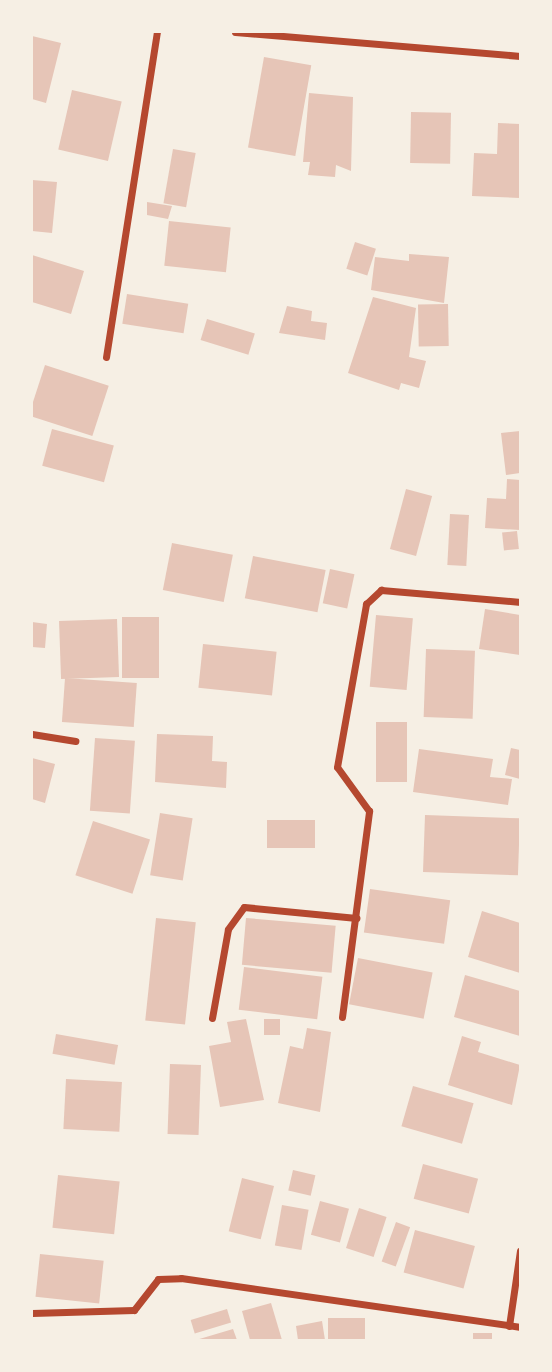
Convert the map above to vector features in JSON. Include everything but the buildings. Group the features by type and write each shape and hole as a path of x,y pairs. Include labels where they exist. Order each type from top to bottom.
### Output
{"street":[{"path":"106,357 158,32"},
{"path":"235,32 520,56"},
{"path":"342,1017 369,811 337,767 366,604 381,590 520,602"},
{"path":"32,734 75,741"},
{"path":"212,1018 228,929 244,907 356,918"},
{"path":"509,1326 520,1251"},
{"path":"32,1313 134,1310 158,1279 181,1278 520,1327"}]}
